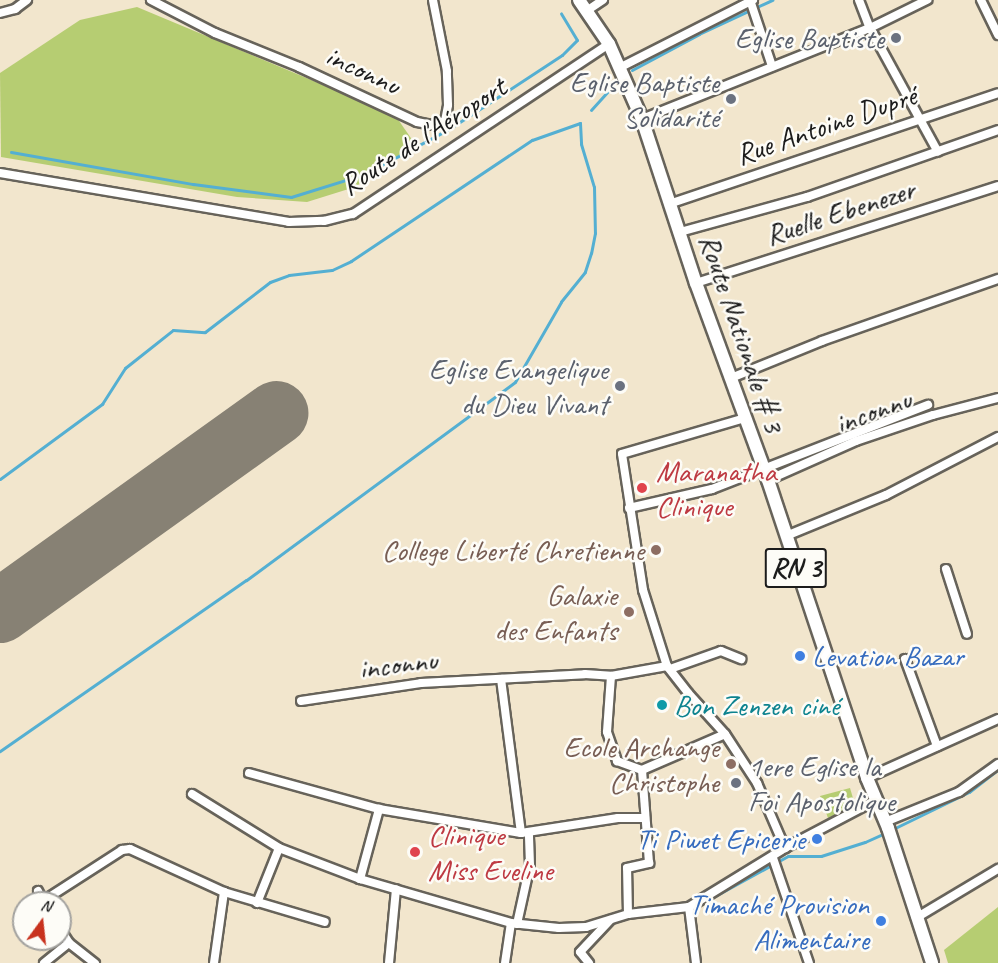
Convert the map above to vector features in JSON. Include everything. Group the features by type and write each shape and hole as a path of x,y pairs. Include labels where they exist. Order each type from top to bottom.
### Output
{"main road":[{"name":"Route Nationale # 3","path":"579,0 588,10 609,44 642,119 696,284 766,474 867,778 887,828 932,963"}],"street":[{"path":"0,13 15,9 27,0"},
{"name":"inconnu","path":"151,0 215,33 299,67 417,122 432,125 445,121 448,105 447,71 434,0"},
{"path":"588,10 603,0"},
{"path":"621,67 752,0 753,12 772,66"},
{"path":"859,0 870,28 938,152"},
{"path":"642,119 870,28 927,0"},
{"path":"981,0 998,36"},
{"name":"Route de l'Aéroport","path":"0,173 289,222 324,221 353,214 609,44"},
{"name":"Rue Antoine Dupré","path":"669,204 998,93"},
{"path":"680,232 807,197 998,130"},
{"name":"Ruelle Ebenezer","path":"696,284 998,186"},
{"path":"731,378 822,341 998,279"},
{"name":"inconnu","path":"766,474 933,415 998,398"},
{"name":"inconnu","path":"766,474 928,405"},
{"path":"745,418 622,454 644,590 669,667 687,693 724,734 757,783 785,848"},
{"path":"786,536 886,495 998,437"},
{"path":"629,508 766,474"},
{"path":"945,569 967,634"},
{"path":"669,667 721,651 741,659"},
{"path":"905,659 938,746"},
{"name":"inconnu","path":"301,700 422,683 585,674 611,676 669,667"},
{"path":"611,676 607,732 617,761 642,770 724,734"},
{"path":"501,679 530,865 505,963"},
{"path":"867,778 998,718"},
{"path":"887,828 959,792 998,764"},
{"path":"628,914 627,868 649,863 642,770"},
{"path":"249,773 379,809 525,833 618,818 645,818"},
{"path":"192,794 279,848 360,879 514,923 559,928 586,927 628,914 689,907 774,862 785,848 876,800"},
{"path":"360,879 379,809"},
{"path":"257,903 279,848"},
{"path":"60,891 122,850 130,849 224,892 325,922"},
{"path":"774,862 809,963"},
{"path":"916,918 998,869"},
{"path":"389,963 396,889"},
{"path":"214,963 224,892"},
{"path":"689,907 696,963"},
{"path":"589,963 580,952 610,920"},
{"path":"72,945 96,963"},
{"path":"44,963 59,951"}],"green space":[{"path":"137,7 395,115 415,144 355,187 307,202 237,197 1,157 0,73 80,20"},
{"path":"850,788 855,805 828,818 820,796"},
{"path":"998,907 998,963 948,963 944,950"}],"waterway":[{"path":"632,70 699,34 772,0"},
{"path":"11,152 193,184 291,197 365,174 449,129 562,55 577,40 561,13"},
{"path":"591,110 608,91"},
{"path":"0,479 102,404 125,368 173,330 205,332 270,282 289,275 332,270 351,261 532,140 580,123 581,144 594,187 595,233 591,253 585,272 561,302 515,382 246,580 0,751"},
{"path":"772,470 827,450"},
{"path":"893,829 969,792 998,769"},
{"path":"706,901 788,856 821,856 865,842 887,832"},
{"path":"771,865 775,876"}],"taxiway":[{"path":"0,595 26,593"}],"runway":[{"path":"0,611 277,413"}],"place":[{"name":"Eglise Baptiste","path":"896,38"},
{"name":"Eglise Baptiste Solidarité","path":"731,99"},
{"name":"Eglise Evangelique du Dieu Vivant","path":"620,386"},
{"name":"Maranatha Clinique","path":"642,488"},
{"name":"College Liberté Chretienne","path":"656,550"},
{"name":"Galaxie des Enfants","path":"629,612"},
{"name":"Levation Bazar","path":"800,656"},
{"name":"Bon Zenzen ciné","path":"662,705"},
{"name":"Ecole Archange Christophe","path":"731,764"},
{"name":"1ere Eglise la Foi Apostolique","path":"736,783"},
{"name":"Ti Piwet Epicerie","path":"817,839"},
{"name":"Clinique Miss Eveline","path":"415,852"},
{"name":"Timaché Provision Alimentaire","path":"881,921"}]}
